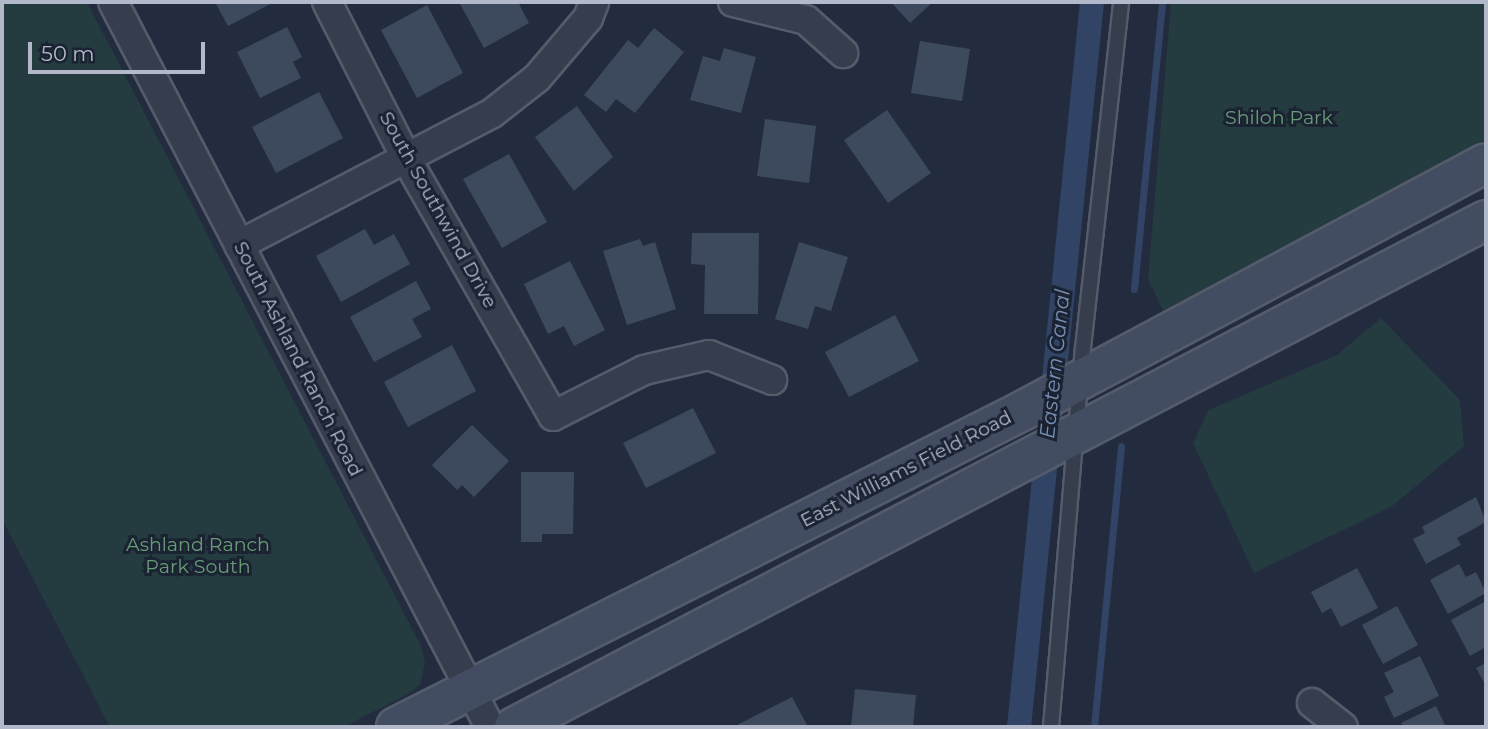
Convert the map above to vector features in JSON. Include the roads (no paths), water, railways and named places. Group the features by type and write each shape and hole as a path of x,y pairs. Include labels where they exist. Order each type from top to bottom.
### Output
{"main road":[{"name":"East Williams Field Road","path":"489,715 1022,411 1486,163"},
{"name":"East Williams Field Road","path":"396,727 489,715 1018,463 1486,220"}],"street":[{"name":"South Ashland Ranch Road","path":"113,2 489,715"},
{"name":"South Southwind Drive","path":"327,2 406,158 554,416 644,370 709,355 772,380"},
{"path":"239,244 491,114 537,78 588,18 594,2"},
{"path":"733,2 806,20 843,53"},
{"path":"1312,702 1343,727"}],"lane":[{"path":"1051,727 1082,380 1121,2"}],"waterway":[{"name":"Eastern Canal","path":"1019,727 1092,2"},
{"path":"1134,289 1162,2"},
{"path":"1094,727 1121,446"}],"park label":[{"name":"Shiloh Park","path":"1279,118"},
{"name":"Ashland Ranch Park South","path":"198,556"}]}
